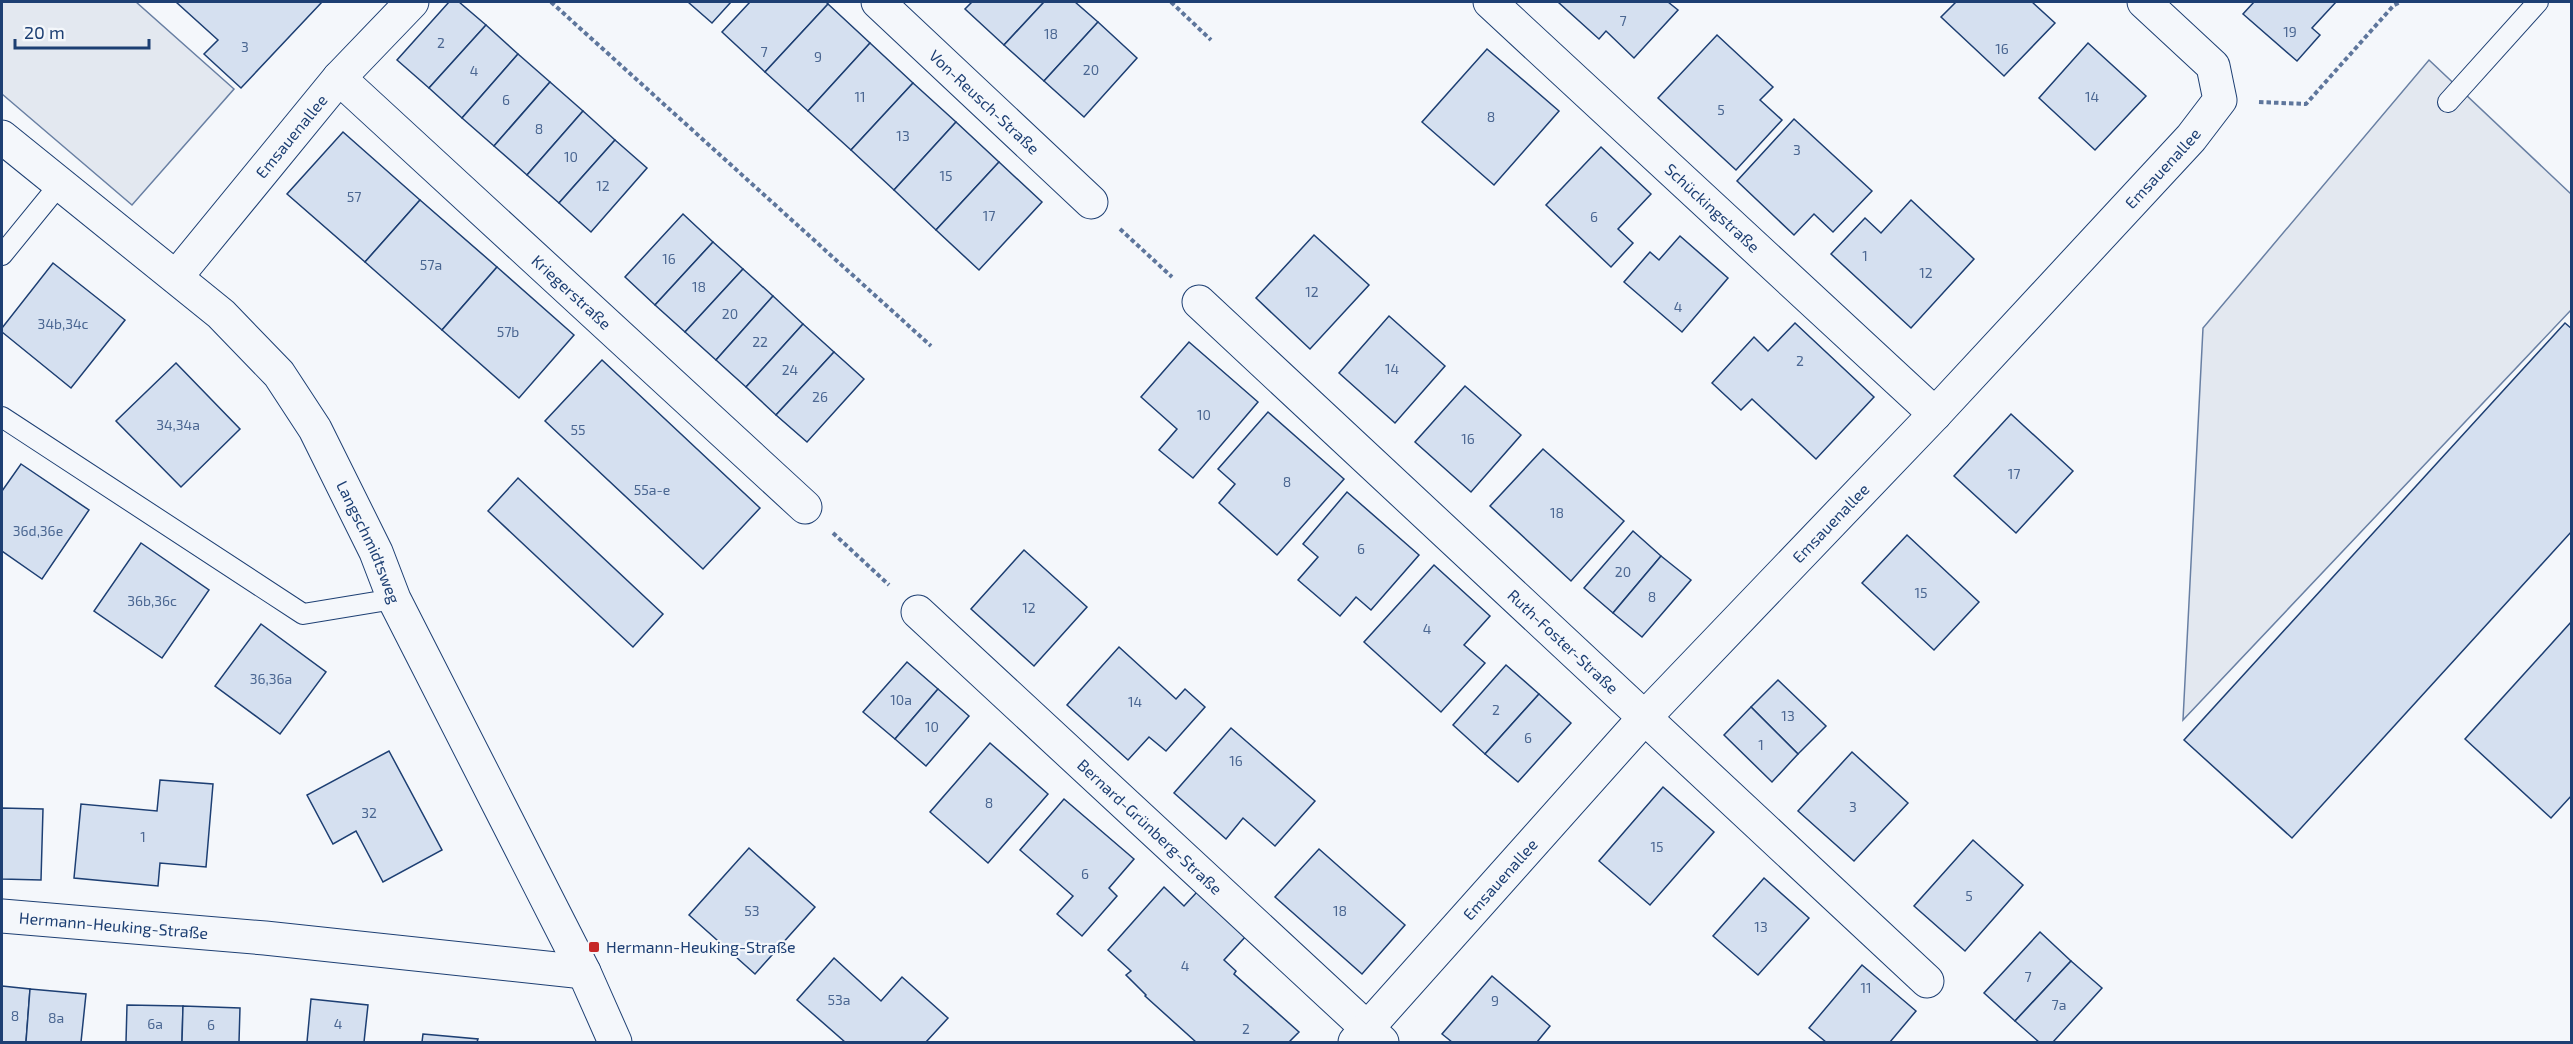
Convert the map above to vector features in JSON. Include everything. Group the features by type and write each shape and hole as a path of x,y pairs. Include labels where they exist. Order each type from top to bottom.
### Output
{"street":[{"name":"Emsauenallee","path":"176,277 339,78 412,2"},
{"name":"Von-Reusch-Straße","path":"878,2 1090,201"},
{"name":"Schückingstraße","path":"1490,2 1935,414"},
{"path":"2144,2 2213,66 2220,100"},
{"name":"Kriegerstraße","path":"339,78 805,507"},
{"name":"Emsauenallee","path":"1368,1038 1646,716 1935,414 2191,138 2220,100"},
{"name":"Langschmidtsweg","path":"2,137 221,314 279,374 315,429 376,552 394,598 584,972 615,1042"},
{"name":"Ruth-Foster-Straße","path":"1199,302 1646,716 1927,981"},
{"name":"Bernard-Grünberg-Straße","path":"918,612 1368,1038"},
{"name":"Hermann-Heuking-Straße","path":"2,916 265,938 584,972"}],"lane":[{"path":"2448,102 2538,2"},
{"path":"2,255 59,185"},
{"path":"2,417 303,614 394,598"}],"path":[{"path":"551,2 931,346"},
{"path":"1171,2 1211,40"},
{"path":"2220,100 2306,104 2394,5 2401,2"},
{"path":"1090,201 1199,302"},
{"path":"805,507 918,612"}],"shaded area":[{"path":"2,2 136,2 234,89 132,205 2,94"},
{"path":"2429,60 2571,194 2571,310 2183,720 2203,328"}],"building":[{"path":"176,2 322,2 241,88 204,54 218,40"},
{"path":"449,2 459,2 486,25 429,88 397,60"},
{"path":"688,2 731,2 712,23"},
{"path":"750,2 826,2 828,4 765,72 722,32"},
{"path":"972,2 1044,2 1004,45 965,9"},
{"path":"1044,2 1075,2 1098,22 1044,81 1004,45"},
{"path":"1558,2 1668,2 1678,10 1634,58 1606,31 1599,39"},
{"path":"1956,2 2032,2 2055,23 2004,76 1941,17"},
{"path":"2254,2 2336,2 2312,28 2320,35 2297,61 2243,14"},
{"path":"828,4 870,43 808,111 765,72"},
{"path":"1098,22 1137,58 1084,117 1044,81"},
{"path":"486,25 518,54 462,118 429,88"},
{"path":"1717,35 1773,87 1760,100 1782,120 1736,170 1658,98"},
{"path":"870,43 913,83 851,150 808,111"},
{"path":"2088,43 2146,96 2095,150 2039,98"},
{"path":"1487,49 1559,111 1494,185 1422,122"},
{"path":"518,54 550,82 494,146 462,118"},
{"path":"550,82 583,111 527,175 494,146"},
{"path":"913,83 956,122 894,190 851,150"},
{"path":"583,111 615,140 559,203 527,175"},
{"path":"1794,119 1872,191 1833,232 1814,214 1794,235 1737,181"},
{"path":"956,122 999,162 936,230 894,190"},
{"path":"343,132 420,200 365,262 287,194"},
{"path":"615,140 647,168 591,232 559,203"},
{"path":"1601,147 1651,194 1618,229 1633,243 1611,267 1546,205"},
{"path":"999,162 1042,202 979,270 936,230"},
{"path":"420,200 497,267 442,330 365,262"},
{"path":"1911,200 1974,259 1911,328 1831,254 1865,218 1881,233"},
{"path":"683,214 713,242 655,305 625,277"},
{"path":"1314,235 1369,285 1310,349 1256,298"},
{"path":"1680,236 1728,278 1682,332 1624,282 1650,252 1659,260"},
{"path":"713,242 743,269 685,332 655,305"},
{"path":"53,263 125,320 71,388 2,332 2,328"},
{"path":"497,267 574,335 519,398 442,330"},
{"path":"743,269 773,296 716,360 685,332"},
{"path":"773,296 803,324 746,387 716,360"},
{"path":"1389,316 1445,366 1395,423 1339,373"},
{"path":"1795,323 1874,397 1816,459 1752,399 1741,410 1712,383 1754,337 1768,351"},
{"path":"2565,323 2572,329 2572,531 2292,838 2184,740"},
{"path":"803,324 834,352 776,415 746,387"},
{"path":"1189,342 1258,402 1193,478 1159,450 1177,429 1141,397"},
{"path":"834,352 864,379 807,442 776,415"},
{"path":"602,360 760,508 703,569 545,421"},
{"path":"176,363 240,429 181,487 116,421"},
{"path":"1465,386 1521,435 1471,492 1415,442"},
{"path":"1268,412 1344,479 1277,555 1219,503 1235,484 1218,469"},
{"path":"2011,414 2073,471 2016,533 1954,476"},
{"path":"1543,449 1624,521 1571,581 1490,506"},
{"path":"21,464 89,510 42,579 2,551 2,491"},
{"path":"518,478 663,614 633,647 488,511"},
{"path":"1347,492 1419,555 1371,610 1356,597 1340,616 1298,580 1318,557 1303,544"},
{"path":"1633,531 1661,556 1613,613 1584,588"},
{"path":"1907,535 1979,602 1934,650 1862,583"},
{"path":"141,543 209,590 162,658 94,611"},
{"path":"1024,550 1087,607 1034,666 971,609"},
{"path":"1661,556 1691,580 1642,637 1613,613"},
{"path":"1434,565 1490,616 1464,645 1485,663 1441,712 1364,642"},
{"path":"2572,621 2572,795 2551,818 2465,739"},
{"path":"261,624 326,672 280,734 215,686"},
{"path":"1119,647 1176,699 1185,689 1205,707 1166,751 1149,737 1128,760 1067,705"},
{"path":"907,662 938,689 895,739 863,712"},
{"path":"1506,665 1539,694 1485,754 1453,725"},
{"path":"1778,680 1826,726 1798,754 1751,707"},
{"path":"938,689 969,716 926,766 895,739"},
{"path":"1539,694 1571,723 1518,782 1485,754"},
{"path":"1751,707 1798,754 1772,782 1724,735"},
{"path":"1231,728 1315,801 1275,846 1243,818 1226,839 1174,793"},
{"path":"990,743 1048,794 988,863 930,812"},
{"path":"389,751 442,850 383,882 356,831 333,844 307,795"},
{"path":"1852,752 1908,803 1854,861 1798,811"},
{"path":"160,780 213,784 206,867 160,863 158,886 74,878 81,804 157,811"},
{"path":"1663,787 1714,832 1650,905 1599,861"},
{"path":"1064,799 1134,859 1109,888 1117,896 1082,936 1057,914 1073,896 1020,850"},
{"path":"2,808 43,809 41,880 2,879"},
{"path":"1973,840 2023,885 1965,951 1914,906"},
{"path":"749,848 815,907 755,974 689,915"},
{"path":"1319,849 1405,925 1362,974 1275,897"},
{"path":"1764,878 1809,918 1758,975 1713,936"},
{"path":"1164,887 1184,906 1197,892 1246,936 1224,960 1236,971 1234,974 1299,1032 1289,1042 1196,1042 1145,996 1126,975 1131,971 1108,950"},
{"path":"2040,932 2071,961 2015,1021 1984,993"},
{"path":"834,958 881,1001 902,977 948,1018 926,1042 845,1042 797,1000"},
{"path":"2071,961 2102,988 2053,1042 2039,1042 2015,1021"},
{"path":"1862,965 1916,1011 1890,1042 1826,1042 1809,1028"},
{"path":"1492,976 1550,1026 1537,1042 1452,1042 1442,1034"},
{"path":"2,986 30,989 26,1042 2,1042"},
{"path":"30,989 86,994 81,1042 26,1042"},
{"path":"311,999 368,1005 364,1042 307,1042"},
{"path":"127,1005 183,1006 182,1042 126,1042"},
{"path":"183,1006 240,1008 239,1042 182,1042"},
{"path":"423,1034 478,1039 477,1042 422,1042"}],"place":[{"name":"Hermann-Heuking-Straße","path":"594,947"}]}
